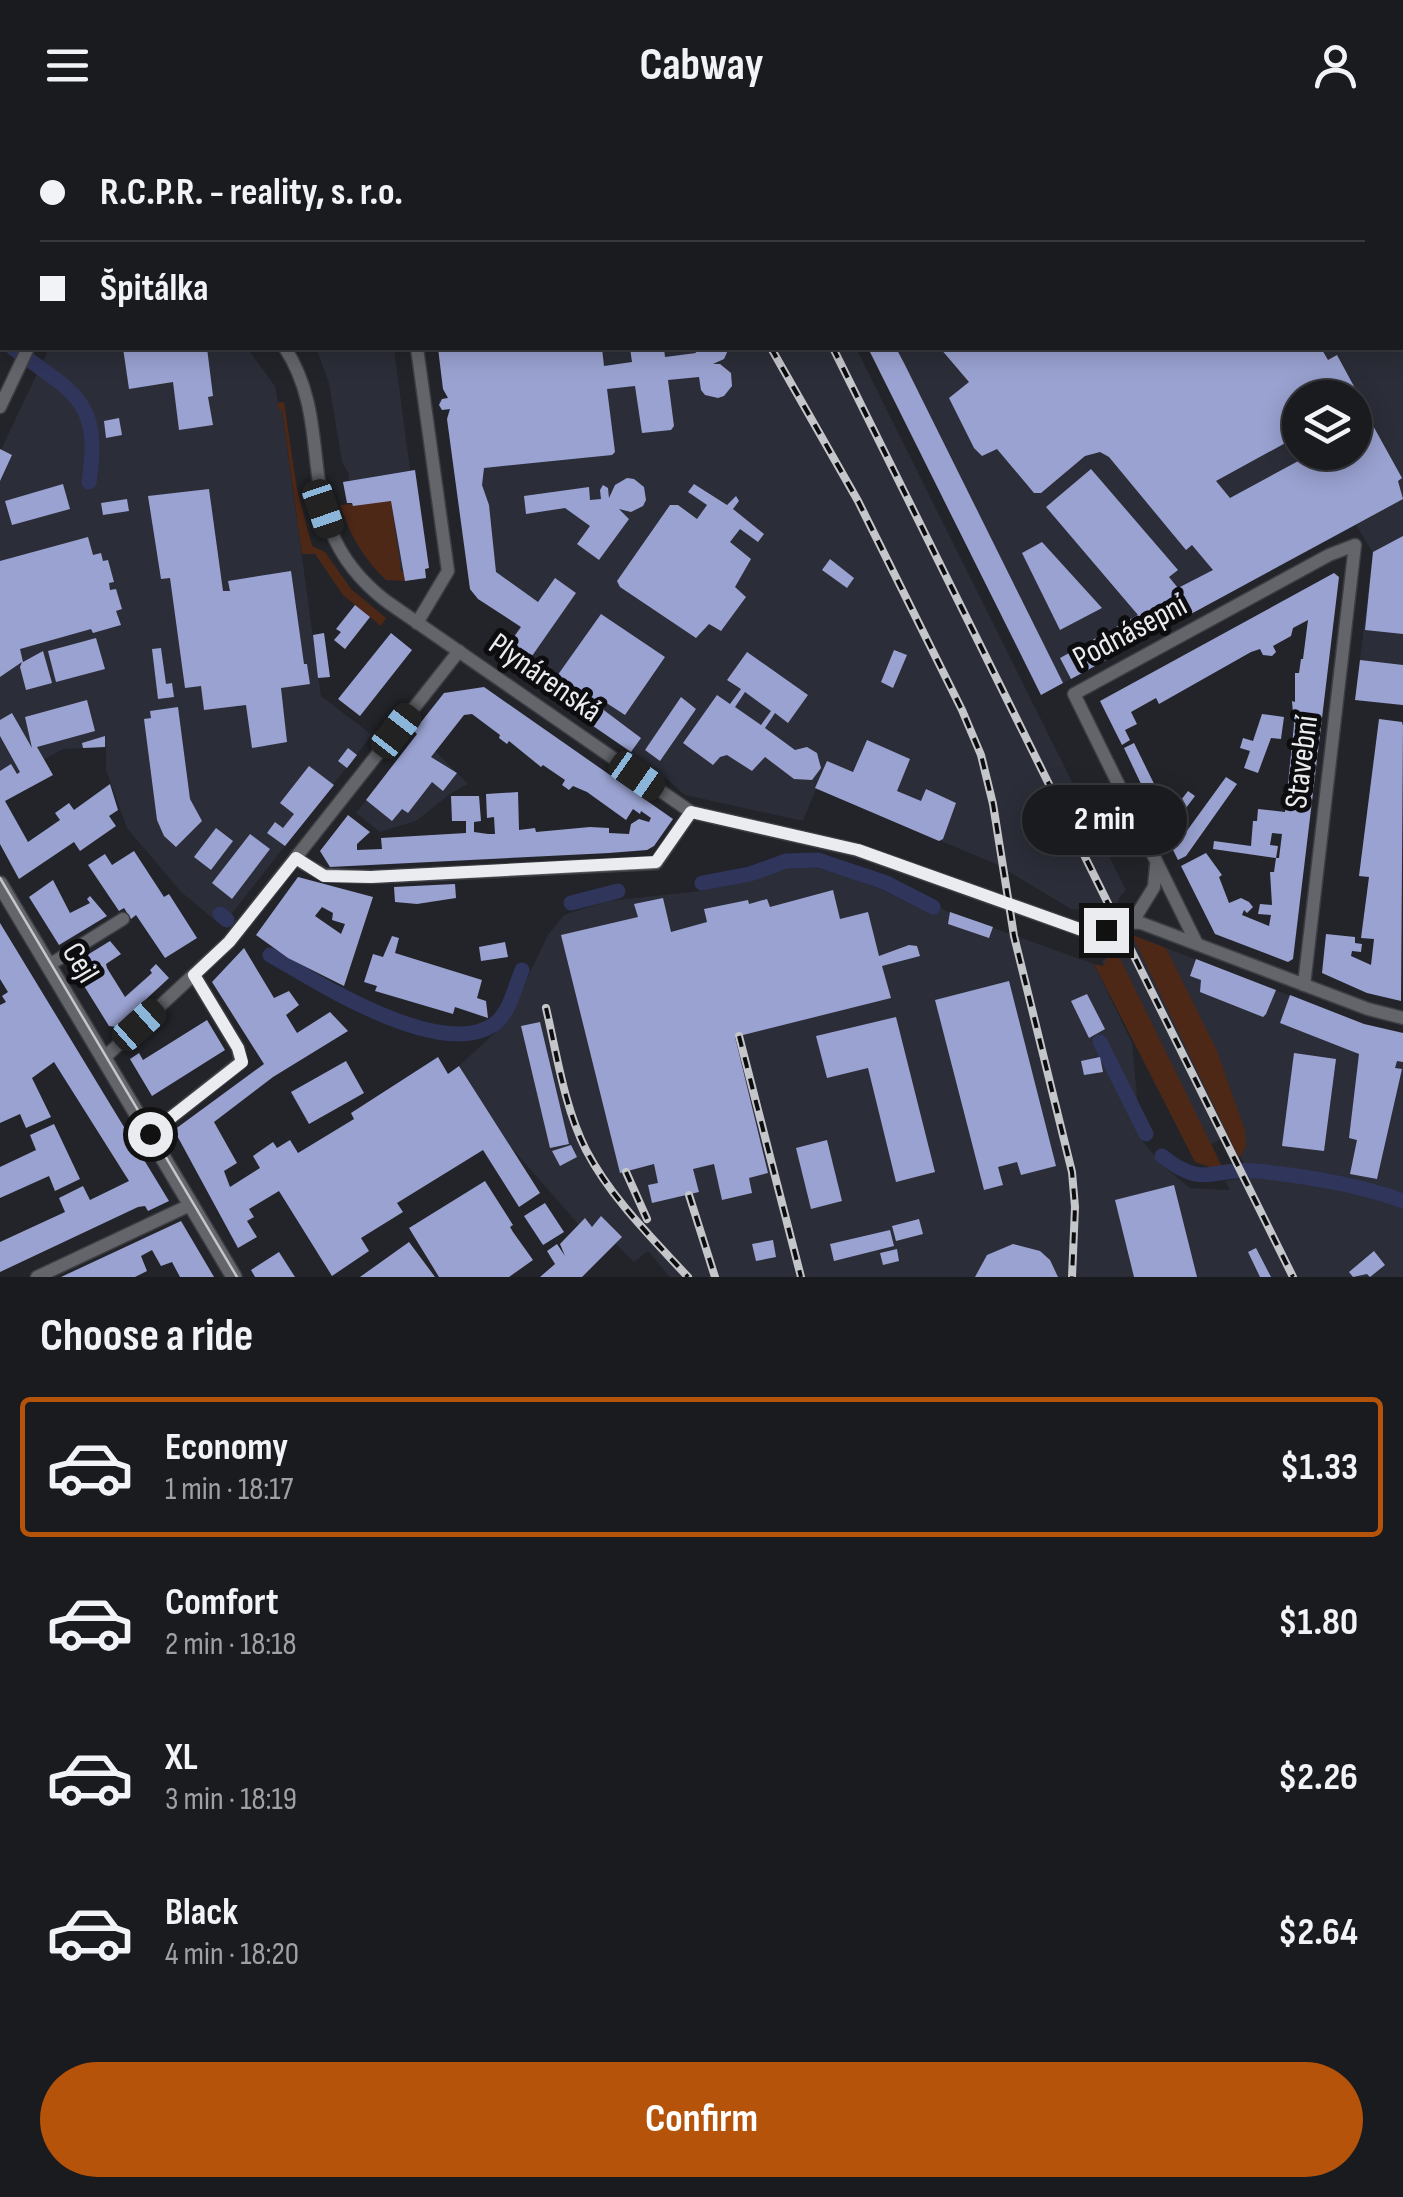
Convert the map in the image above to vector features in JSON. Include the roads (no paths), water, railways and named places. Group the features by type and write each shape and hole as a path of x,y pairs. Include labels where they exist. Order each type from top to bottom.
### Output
{"street":[{"path":"0,407 27,350"},
{"name":"Plynárenská","path":"286,350 306,398 318,487 334,539 361,580 691,812"},
{"path":"417,350 448,571 417,623"},
{"name":"Podnásepní","path":"1197,944 1074,694 1324,558 1355,545"},
{"name":"Stavební","path":"1304,985 1355,545"},
{"path":"104,1057 229,942 460,651"},
{"path":"296,858 324,876 371,877 656,862 691,812 858,850 1082,930 1106,930"},
{"path":"1156,861 1154,886 1128,922 1197,944 1368,1010 1403,1018"},
{"name":"Cejl","path":"0,884 234,1277"},
{"path":"49,964 123,920"},
{"path":"150,1134 236,1068 242,1056 194,975"},
{"path":"37,1277 190,1204"}],"waterway":[{"path":"16,350 67,388 86,415 92,454 89,482"},
{"path":"702,883 750,874 786,861 818,860 884,882 933,907"},
{"path":"571,903 618,891"},
{"path":"220,914 227,920"},
{"path":"270,955 380,1014 442,1033 470,1033 493,1025 507,1008 522,970"},
{"path":"1100,1042 1146,1134"},
{"path":"1162,1156 1200,1175 1242,1170 1294,1175 1350,1185 1403,1201"}],"tram line":[{"path":"0,878 237,1277"}],"railway":[{"path":"772,350 858,501 981,755 993,804 1014,936 1072,1172 1072,1277"},
{"path":"834,350 1293,1277"},
{"path":"546,1008 567,1098 586,1150 620,1201 688,1277"},
{"path":"739,1036 801,1277"},
{"path":"626,1172 647,1219"},
{"path":"689,1195 715,1277"}]}
